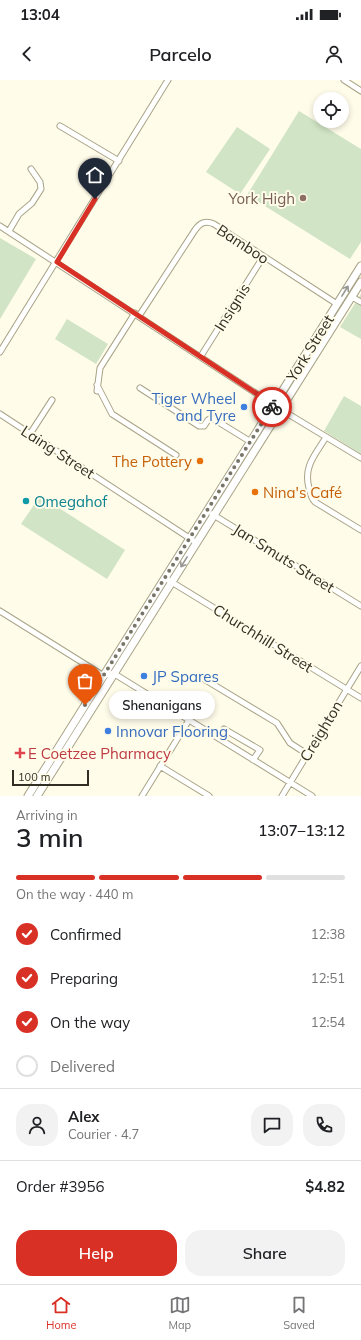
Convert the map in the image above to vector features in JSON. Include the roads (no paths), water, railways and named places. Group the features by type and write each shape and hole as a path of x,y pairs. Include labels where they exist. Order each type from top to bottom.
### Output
{"main road":[{"name":"York Street","path":"28,796 361,266"},
{"name":"York Street","path":"37,796 113,673 197,543 361,282"}],"street":[{"path":"0,352 57,262 168,80"},
{"path":"344,80 361,91"},
{"path":"60,126 119,161"},
{"path":"9,231 19,214 32,203 41,189 40,182 31,168"},
{"name":"Bamboo","path":"137,314 195,230 202,223 214,224 337,304"},
{"path":"0,226 137,314 280,409 361,458"},
{"name":"Insignis","path":"201,356 263,257"},
{"path":"352,296 361,302"},
{"path":"97,391 100,368 137,314"},
{"path":"97,385 112,414 176,455"},
{"path":"140,388 199,426 204,426 208,420 212,418 251,442"},
{"path":"30,434 52,400"},
{"name":"Laing Street","path":"0,414 197,543"},
{"path":"326,437 308,468 307,476 311,496 315,502 361,530"},
{"name":"Jan Smuts Street","path":"207,511 361,606"},
{"name":"Churchhill Street","path":"165,578 361,698"},
{"path":"0,611 104,676 113,673 312,796"},
{"name":"Creighton","path":"282,796 361,666"},
{"path":"199,676 277,724 290,743 307,754"},
{"path":"142,796 189,720"},
{"path":"218,738 224,729 260,750 253,760"},
{"path":"160,766 209,796"}],"place":[{"name":"York High","path":"303,198"},
{"name":"Tiger Wheel and Tyre","path":"244,407"},
{"name":"The Pottery","path":"200,461"},
{"name":"Nina's Café","path":"255,492"},
{"name":"Omegahof","path":"26,501"},
{"name":"JP Spares","path":"144,676"},
{"name":"Shenanigans","path":"85,705"},
{"name":"Innovar Flooring","path":"108,731"},
{"name":"E Coetzee Pharmacy","path":"20,753"}]}
